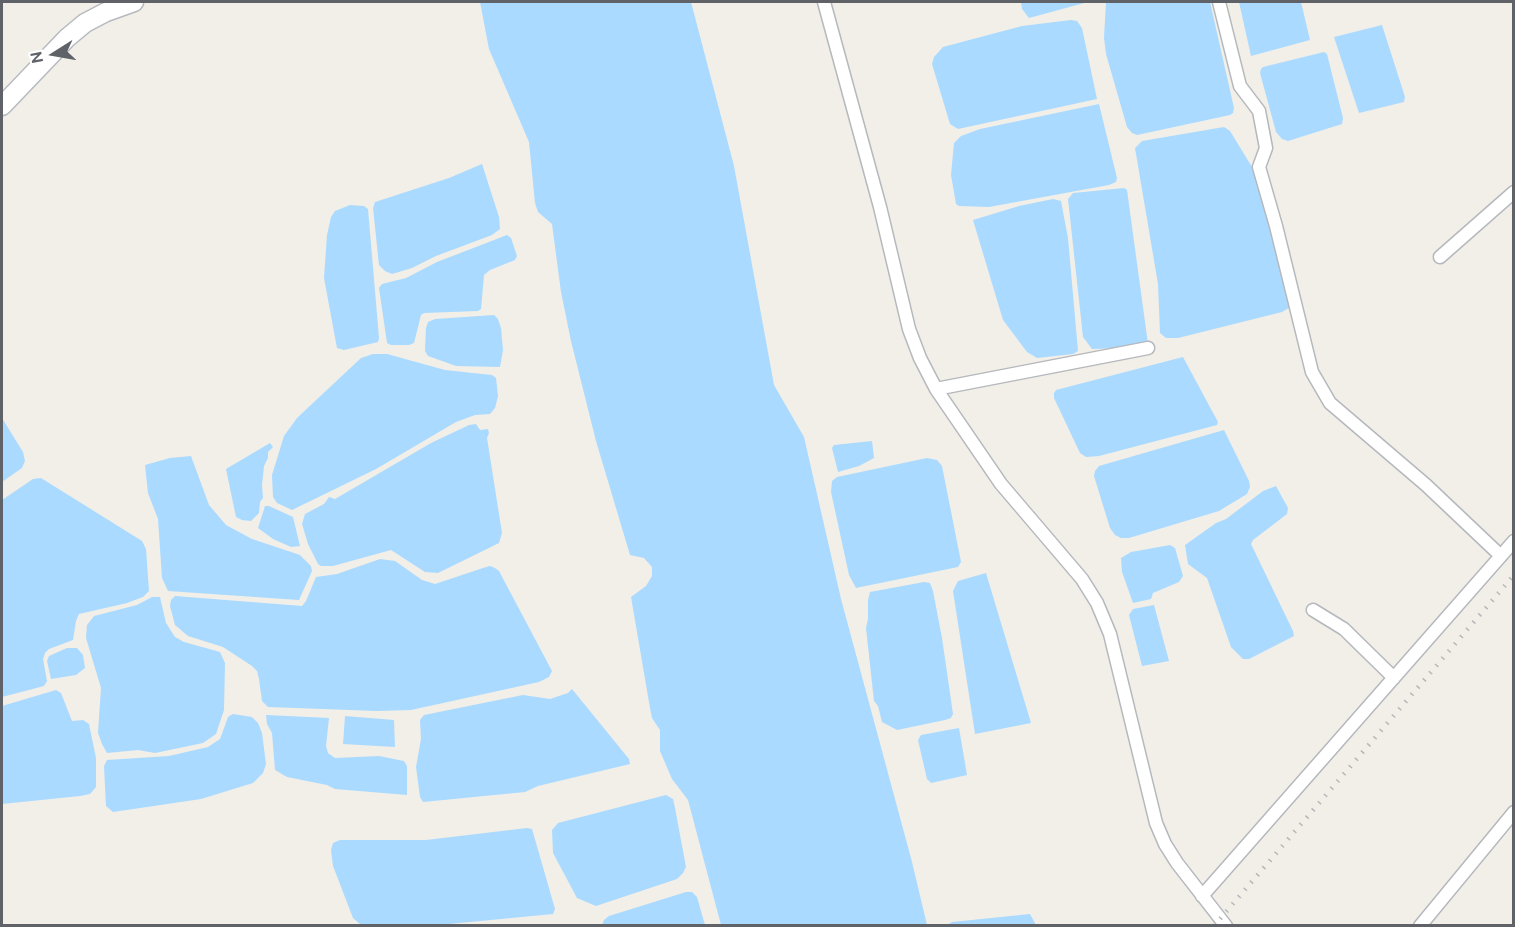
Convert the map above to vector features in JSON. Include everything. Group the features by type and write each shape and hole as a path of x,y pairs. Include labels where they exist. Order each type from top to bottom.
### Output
{"street":[{"path":"2,106 67,38 85,23 106,12 134,2"},
{"path":"824,2 880,207 909,329 920,358 936,389 1001,484 1082,579 1097,603 1110,634 1156,823 1165,844 1226,926"},
{"path":"1219,2 1240,86 1258,111 1266,148 1259,167 1279,236 1312,372 1330,403 1426,485 1501,556"},
{"path":"1440,257 1514,192"},
{"path":"936,389 1148,348"},
{"path":"1202,896 1514,541"},
{"path":"1313,610 1344,629 1394,678"},
{"path":"1420,926 1514,812"}],"water":[{"path":"480,2 691,2 734,166 774,385 804,437 841,599 927,925 721,925 688,800 672,779 660,751 660,730 652,718 650,708 631,597 646,586 652,576 652,567 644,558 630,555 596,441 571,341 561,292 552,224 538,212 535,203 529,142 489,49"},
{"path":"1021,2 1088,2 1029,18 1022,9"},
{"path":"1106,2 1210,2 1234,108 1233,113 1137,135 1132,133 1127,127 1106,54 1104,38"},
{"path":"1239,2 1301,2 1310,40 1251,56"},
{"path":"1077,21 1082,28 1097,99 958,129 950,124 932,64 934,57 943,47 1022,26"},
{"path":"1382,25 1405,97 1404,102 1359,113 1334,37"},
{"path":"1324,52 1327,54 1343,118 1342,124 1288,141 1282,139 1276,132 1260,73 1261,69"},
{"path":"1099,104 1117,178 1116,182 989,207 956,204 951,175 954,143 961,136 980,129"},
{"path":"1224,127 1230,131 1260,180 1291,303 1289,308 1282,312 1178,338 1166,338 1160,333 1158,284 1135,148 1142,141"},
{"path":"482,164 499,217 500,229 492,235 436,256 412,268 392,274 385,271 379,265 373,208 375,202 449,178"},
{"path":"1124,188 1127,190 1148,344 1146,347 1092,349 1083,337 1068,199 1073,193"},
{"path":"1053,199 1061,201 1068,238 1078,351 1073,354 1037,358 1027,352 1003,320 973,220 1019,206"},
{"path":"350,205 364,206 368,209 379,338 378,342 344,350 337,348 324,278 327,235 331,217 335,211"},
{"path":"507,235 511,238 517,256 515,260 490,270 484,275 481,309 424,313 421,315 414,343 391,345 387,343 379,288 382,284 406,278 437,262"},
{"path":"494,315 501,328 503,350 500,367 456,366 428,356 425,351 428,322 435,319"},
{"path":"373,354 387,354 445,370 492,375 496,378 498,396 495,408 490,414 475,415 456,422 376,469 292,510 277,503 273,497 272,475 284,436 297,418 361,358"},
{"path":"1183,357 1218,422 1217,425 1099,456 1086,457 1080,453 1054,398 1056,390"},
{"path":"2,418 23,452 25,461 22,468 2,482"},
{"path":"476,424 480,430 488,429 489,433 487,438 502,533 499,543 438,573 425,572 391,550 333,566 318,564 308,544 302,524 305,514 324,504 329,497 335,499 431,443 469,425"},
{"path":"1224,430 1249,481 1250,487 1247,494 1219,511 1129,538 1115,535 1110,528 1094,476 1099,466"},
{"path":"872,441 874,458 859,466 838,472 832,448 834,445"},
{"path":"270,443 273,447 268,452 264,466 263,498 260,502 259,513 251,521 242,520 236,517 226,469"},
{"path":"191,456 209,505 226,525 252,539 300,555 311,566 312,571 299,600 168,591 162,578 158,519 148,493 145,465 170,458"},
{"path":"927,458 937,460 942,466 961,562 958,567 856,588 849,575 831,492 832,481 837,477"},
{"path":"41,478 142,541 146,549 149,591 143,597 127,603 79,614 73,640 49,649 45,653 43,659 47,681 44,686 2,697 2,500 33,479"},
{"path":"1276,486 1288,508 1287,514 1251,544 1294,636 1249,659 1243,659 1231,647 1207,578 1188,564 1185,545 1216,523 1226,519 1263,491"},
{"path":"265,506 293,517 300,546 291,547 273,539 258,528"},
{"path":"1170,545 1175,548 1183,576 1179,582 1153,593 1151,599 1133,603 1122,572 1121,558 1131,552"},
{"path":"380,559 395,561 422,580 435,584 490,566 495,568 499,571 552,671 549,677 539,682 411,710 268,707 262,701 257,671 252,666 223,647 188,636 175,625 170,606 175,596 302,606 316,577 337,574"},
{"path":"986,573 1031,723 975,734 953,591 958,581"},
{"path":"924,582 930,583 933,591 953,714 951,718 945,720 897,730 882,722 878,706 874,701 866,628 868,600 870,592"},
{"path":"152,597 160,597 166,623 175,637 184,642 220,652 225,663 224,710 216,734 203,743 155,753 138,750 107,753 98,733 101,688 86,638 87,625 94,616 137,605"},
{"path":"1154,605 1169,661 1142,666 1129,615 1133,609"},
{"path":"67,648 77,648 83,655 85,668 76,675 51,679 47,661 49,656"},
{"path":"572,689 629,759 630,764 538,786 525,792 423,802 420,797 416,767 421,739 420,720 424,715 523,695 550,699 568,693"},
{"path":"56,690 61,693 72,721 83,720 89,724 96,758 96,787 90,794 80,796 2,804 2,706"},
{"path":"233,714 252,717 258,723 262,733 266,764 263,773 253,783 201,799 113,812 106,806 104,766 107,760 169,756 208,747 220,739 228,717"},
{"path":"266,715 329,718 326,746 328,753 335,758 379,756 404,761 407,766 407,795 335,789 327,785 287,777 275,770 272,733 267,724"},
{"path":"345,716 394,720 395,747 343,744"},
{"path":"959,728 967,775 931,783 927,779 918,740 921,735"},
{"path":"666,795 673,799 675,808 686,867 683,873 677,879 596,906 577,898 553,853 552,830 558,823"},
{"path":"532,829 555,909 553,914 439,925 361,925 353,918 333,866 331,850 333,843 340,840 426,840"},
{"path":"692,892 697,897 705,925 602,925 609,916"},
{"path":"1030,914 1036,925 947,925 952,922"}],"railway":[{"path":"1214,926 1514,575"}]}
